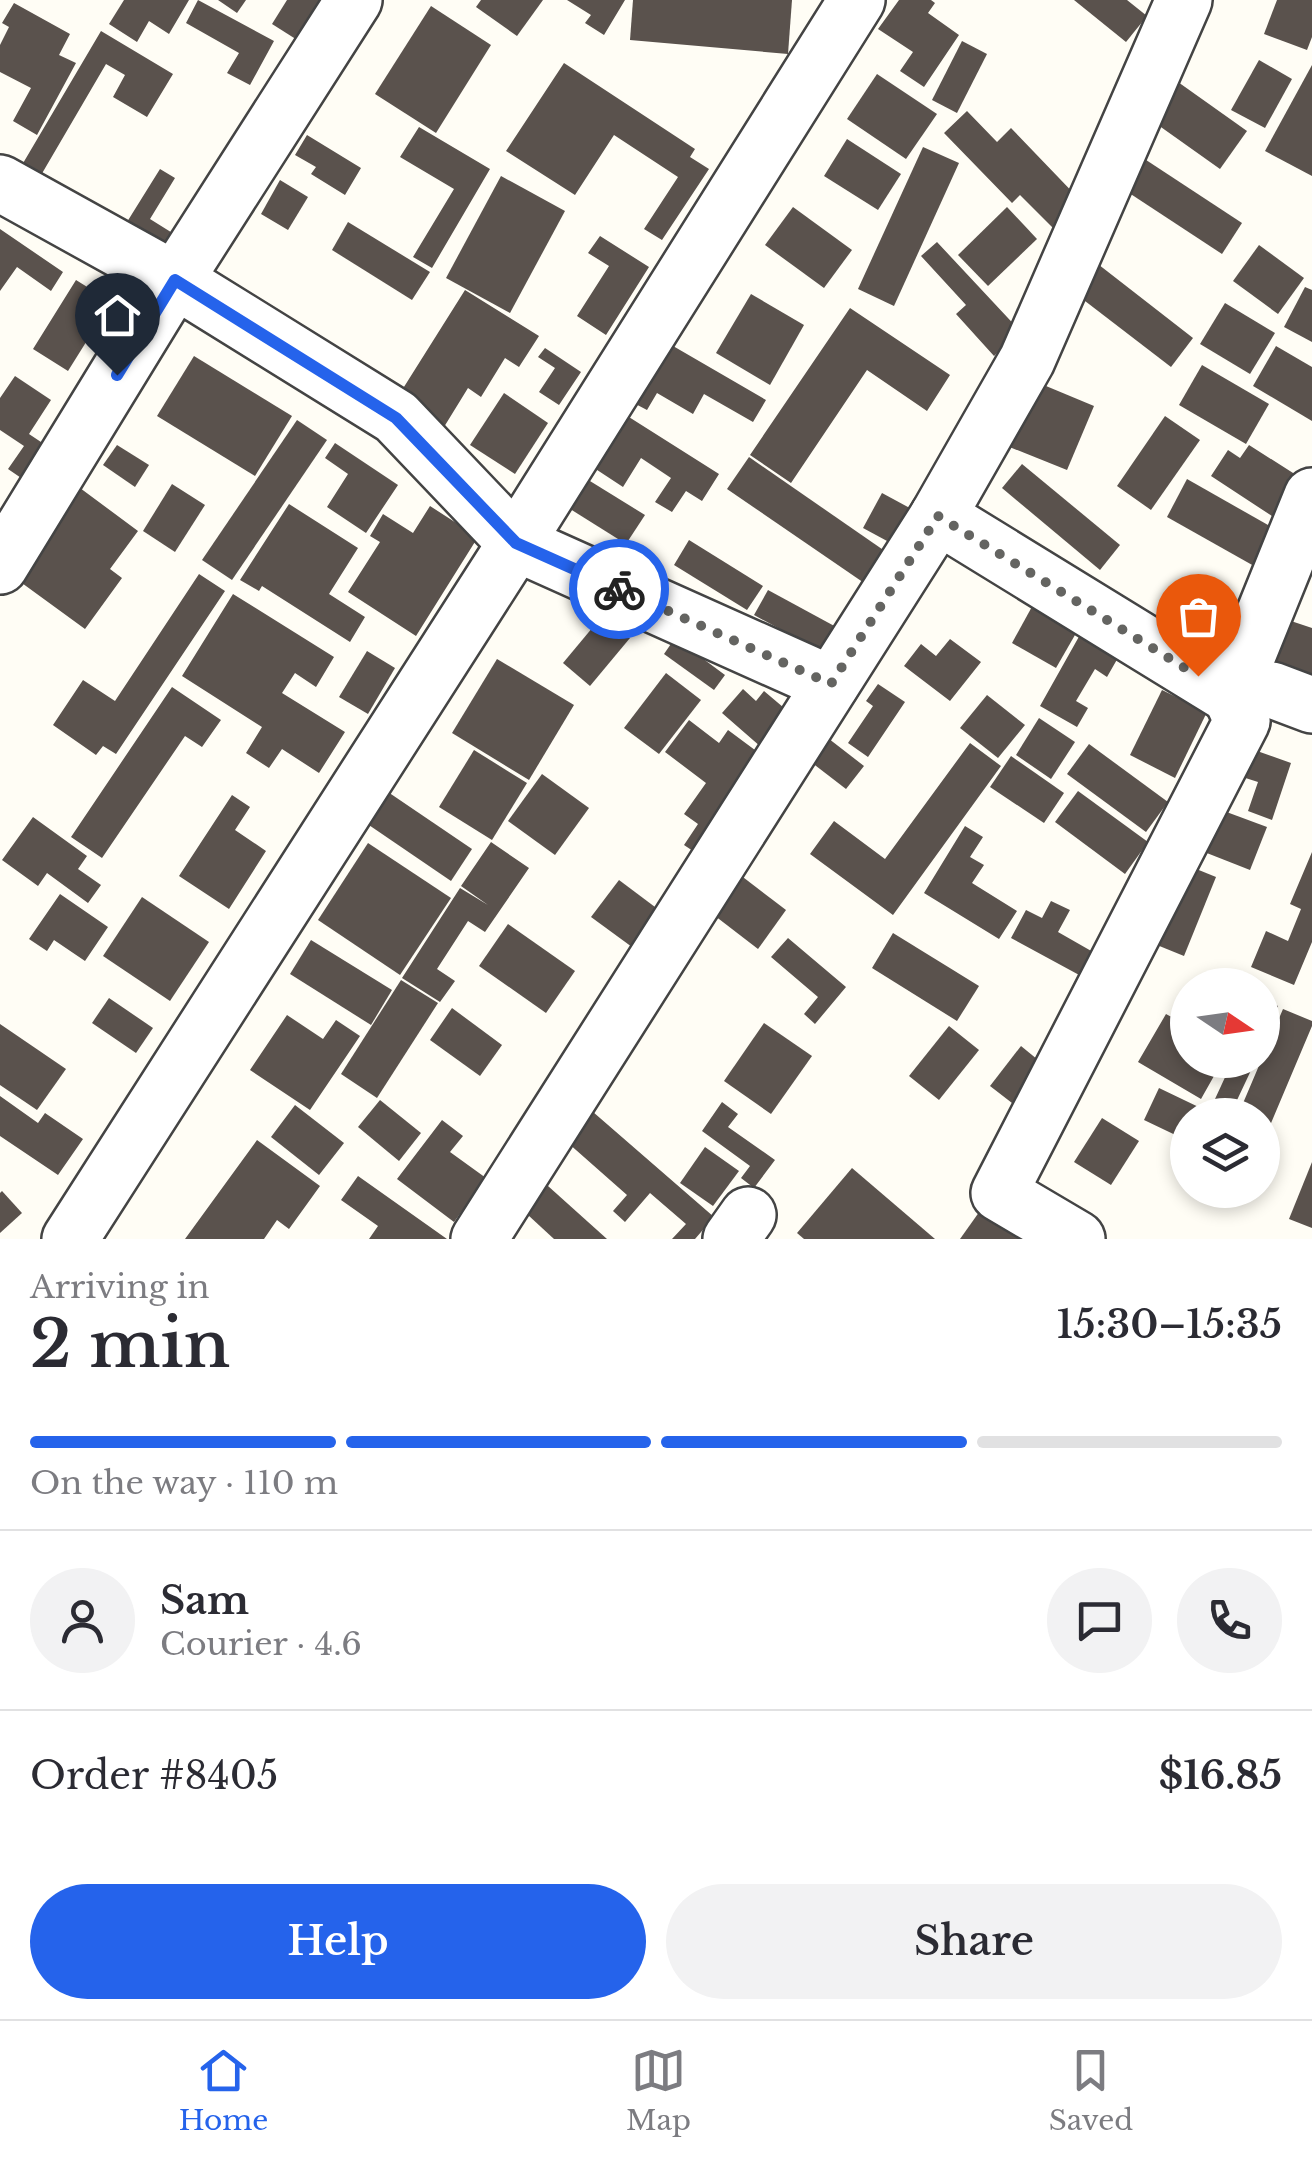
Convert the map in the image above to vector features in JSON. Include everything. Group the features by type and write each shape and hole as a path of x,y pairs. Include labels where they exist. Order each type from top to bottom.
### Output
{"street":[{"path":"0,566 175,280 354,0"},
{"path":"70,1239 516,543 857,0"},
{"path":"479,1239 938,516 1027,360 1184,0"},
{"path":"0,184 175,280 396,418 516,543 831,684"},
{"path":"1231,696 1312,496"},
{"path":"938,516 1231,696 1242,721 999,1193 1077,1239"},
{"path":"1231,696 1272,690 1312,706"}],"building":[{"path":"124,0 189,0 169,34 149,21 137,42 109,24"},
{"path":"198,0 274,41 250,85 227,73 239,53 186,23"},
{"path":"218,0 246,0 237,13"},
{"path":"287,0 329,0 302,43 272,24"},
{"path":"481,0 543,0 517,36 476,7"},
{"path":"567,0 625,0 604,35 585,23 591,15"},
{"path":"633,0 792,0 788,54 630,40"},
{"path":"899,0 931,0 935,3 928,13 959,35 924,87 900,71 913,52 878,29"},
{"path":"1074,0 1127,0 1147,16 1126,42"},
{"path":"1277,0 1312,0 1312,37 1307,50 1264,34"},
{"path":"14,3 70,34 59,55 76,63 37,135 13,121 31,88 0,72 0,45 9,27 2,23"},
{"path":"431,6 491,45 436,133 375,94"},
{"path":"101,31 173,74 147,117 113,97 125,75 106,64 37,182 19,170"},
{"path":"962,41 987,54 957,113 932,100"},
{"path":"1259,60 1292,79 1265,128 1231,110"},
{"path":"564,63 695,149 690,157 709,169 662,240 644,229 678,177 614,135 575,195 506,151"},
{"path":"1312,65 1312,176 1265,151"},
{"path":"877,74 937,114 906,159 847,119"},
{"path":"1178,82 1247,131 1220,169 1151,120"},
{"path":"967,111 997,142 1011,128 1083,203 1055,230 1020,195 1012,203 944,133"},
{"path":"419,127 490,169 432,268 413,257 454,189 400,157"},
{"path":"307,135 361,168 345,195 311,174 316,167 295,155"},
{"path":"847,139 901,174 878,210 824,176"},
{"path":"923,147 959,163 894,306 858,289"},
{"path":"1140,156 1242,223 1222,254 1120,187"},
{"path":"160,169 175,178 150,219 182,239 169,260 122,230"},
{"path":"501,176 565,211 510,313 446,278"},
{"path":"280,180 308,197 288,230 261,214"},
{"path":"793,207 852,250 824,288 765,245"},
{"path":"1007,207 1037,239 988,286 958,255"},
{"path":"348,222 430,272 412,300 332,250"},
{"path":"0,229 63,272 51,291 17,267 0,291"},
{"path":"600,236 649,267 606,335 577,316 609,266 588,253"},
{"path":"937,242 1020,331 994,356 956,314 966,305 921,256"},
{"path":"1259,245 1304,278 1278,314 1233,281"},
{"path":"1094,261 1193,338 1171,367 1072,291"},
{"path":"76,280 137,318 118,348 93,331 68,371 33,349"},
{"path":"1305,287 1312,290 1312,342 1284,327"},
{"path":"465,290 539,336 519,367 505,358 481,397 468,388 444,427 397,398"},
{"path":"751,294 804,325 770,385 716,353"},
{"path":"1225,303 1275,333 1250,374 1200,344"},
{"path":"850,308 950,375 927,411 867,370 791,483 750,455"},
{"path":"661,339 766,400 753,422 704,394 693,414 657,393 647,410 626,399"},
{"path":"1276,346 1312,367 1312,421 1253,386"},
{"path":"545,348 581,372 559,405 539,392 555,368 538,357"},
{"path":"194,356 292,416 255,476 157,416"},
{"path":"1202,365 1269,404 1246,444 1179,405"},
{"path":"15,376 51,400 29,434 50,448 27,482 8,469 24,446 0,430 0,398"},
{"path":"1034,381 1094,406 1067,470 1007,446"},
{"path":"504,393 548,423 515,474 470,445"},
{"path":"621,412 719,474 702,501 686,491 672,512 655,502 671,478 641,458 623,487 588,464"},
{"path":"1165,416 1200,440 1151,510 1117,486"},
{"path":"297,420 327,440 232,580 202,560"},
{"path":"335,443 398,485 366,533 327,507 348,474 325,458"},
{"path":"117,445 149,465 135,487 103,465"},
{"path":"1249,445 1304,480 1278,520 1211,476 1228,450 1240,458"},
{"path":"749,457 892,556 870,587 727,489"},
{"path":"1022,464 1120,545 1100,570 1002,488"},
{"path":"577,473 645,515 626,544 559,502"},
{"path":"1187,479 1275,529 1254,566 1167,517"},
{"path":"172,484 205,505 175,552 143,531"},
{"path":"80,488 138,531 110,569 122,578 85,629 15,578"},
{"path":"882,493 919,513 900,548 863,528"},
{"path":"289,504 358,548 329,594 365,617 350,642 262,586 259,591 240,580"},
{"path":"430,506 478,537 416,636 348,592 380,542 370,536 383,514 413,533"},
{"path":"689,540 763,586 747,610 674,565"},
{"path":"199,574 225,591 116,754 103,746 96,755 53,725 83,680 115,701"},
{"path":"768,590 838,628 824,653 754,615"},
{"path":"233,594 334,657 316,687 295,673 282,693 345,732 319,773 282,749 269,768 246,753 262,727 182,676"},
{"path":"1034,603 1079,628 1056,668 1012,643"},
{"path":"603,615 630,638 590,686 563,663"},
{"path":"1285,619 1312,628 1312,692 1265,675"},
{"path":"1081,633 1119,656 1107,677 1095,669 1076,701 1088,708 1077,727 1040,706"},
{"path":"675,638 725,675 714,690 664,654"},
{"path":"950,639 981,662 950,701 904,666 921,644 936,656"},
{"path":"367,651 395,668 368,714 339,697"},
{"path":"497,659 574,705 529,780 452,733"},
{"path":"666,673 701,700 659,754 624,728"},
{"path":"878,684 905,702 868,757 848,743 873,706 866,701"},
{"path":"172,687 221,720 202,747 185,736 102,858 71,837"},
{"path":"743,689 756,701 764,691 790,713 761,747 722,713"},
{"path":"1162,690 1207,712 1175,778 1130,755"},
{"path":"987,695 1025,725 998,758 960,728"},
{"path":"1039,718 1075,742 1051,779 1016,755"},
{"path":"689,720 719,743 728,730 763,756 693,851 684,845 698,824 684,814 706,783 665,752"},
{"path":"824,735 864,766 846,789 807,759"},
{"path":"970,743 1001,766 893,915 810,854 834,821 885,859"},
{"path":"1089,744 1168,802 1146,832 1067,774"},
{"path":"1243,746 1291,763 1272,820 1248,811 1258,782 1233,774"},
{"path":"474,750 527,783 492,840 439,807"},
{"path":"1011,756 1064,793 1044,823 990,787"},
{"path":"542,774 589,808 555,855 508,821"},
{"path":"385,790 472,849 451,881 363,821"},
{"path":"1078,791 1148,842 1125,874 1055,822"},
{"path":"232,795 250,807 235,830 266,851 229,909 179,876"},
{"path":"1205,804 1267,827 1250,870 1189,846"},
{"path":"33,817 87,856 78,869 101,885 88,903 47,873 38,886 2,860"},
{"path":"965,826 983,837 970,857 984,865 972,883 1017,911 999,939 924,893"},
{"path":"491,842 529,868 485,932 468,921 437,969 455,981 440,1002 402,978 460,888 488,905 461,886"},
{"path":"368,843 451,898 400,975 318,920"},
{"path":"1312,852 1312,942 1294,985 1280,979 1280,968 1251,967 1266,931 1288,941 1301,909 1290,904"},
{"path":"1184,864 1216,877 1184,956 1152,943"},
{"path":"735,871 786,910 758,949 706,909"},
{"path":"619,880 659,910 632,947 591,917"},
{"path":"60,894 108,927 85,961 54,940 47,951 29,939"},
{"path":"142,897 209,942 170,1001 103,956"},
{"path":"1051,901 1070,910 1058,932 1093,952 1081,976 1011,938 1026,910 1042,918"},
{"path":"508,924 575,971 546,1013 479,966"},
{"path":"893,933 979,986 957,1021 872,968"},
{"path":"788,938 846,987 815,1024 804,1014 818,997 771,957"},
{"path":"311,940 392,990 371,1025 290,974"},
{"path":"401,980 438,1003 377,1098 341,1074"},
{"path":"109,998 153,1028 136,1053 92,1023"},
{"path":"452,1008 502,1045 480,1076 430,1040"},
{"path":"1283,1009 1312,1021 1312,1026 1280,1102 1280,1098 1245,1098 1254,1078 1280,1078"},
{"path":"1166,1014 1170,1016 1170,1078 1213,1078 1199,1098 1138,1062"},
{"path":"287,1015 323,1039 336,1020 360,1036 310,1110 250,1070"},
{"path":"764,1023 812,1056 771,1114 724,1081"},
{"path":"0,1024 66,1069 37,1110 0,1085"},
{"path":"949,1026 979,1050 939,1100 909,1076"},
{"path":"1021,1046 1043,1064 1012,1103 990,1086"},
{"path":"1225,1078 1247,1078 1238,1098 1215,1098"},
{"path":"1159,1088 1180,1098 1170,1098 1170,1132 1144,1120"},
{"path":"0,1096 38,1123 45,1113 83,1139 58,1175 0,1136"},
{"path":"380,1100 421,1133 399,1161 358,1127"},
{"path":"722,1102 738,1114 728,1127 775,1160 754,1188 741,1178 750,1166 702,1131"},
{"path":"295,1105 344,1143 319,1175 271,1137"},
{"path":"585,1105 714,1217 695,1239 672,1239 686,1224 650,1193 625,1222 613,1211 627,1195 559,1135"},
{"path":"1102,1118 1139,1141 1111,1185 1074,1162"},
{"path":"442,1120 463,1136 450,1152 486,1178 454,1222 397,1179"},
{"path":"257,1140 320,1186 289,1229 277,1220 264,1239 185,1239"},
{"path":"705,1147 739,1171 713,1206 680,1183"},
{"path":"1312,1162 1312,1228 1289,1219"},
{"path":"852,1168 935,1239 804,1239 797,1233"},
{"path":"358,1176 447,1239 369,1239 378,1226 341,1200"},
{"path":"538,1177 607,1239 554,1239 515,1203"},
{"path":"0,1193 22,1213 0,1233"},
{"path":"987,1201 1039,1239 960,1239"}],"way so far":[{"path":"619,589 831,684 938,516 1198,676"}],"route":[{"path":"117,375 175,280 396,418 516,543 619,589"}]}
